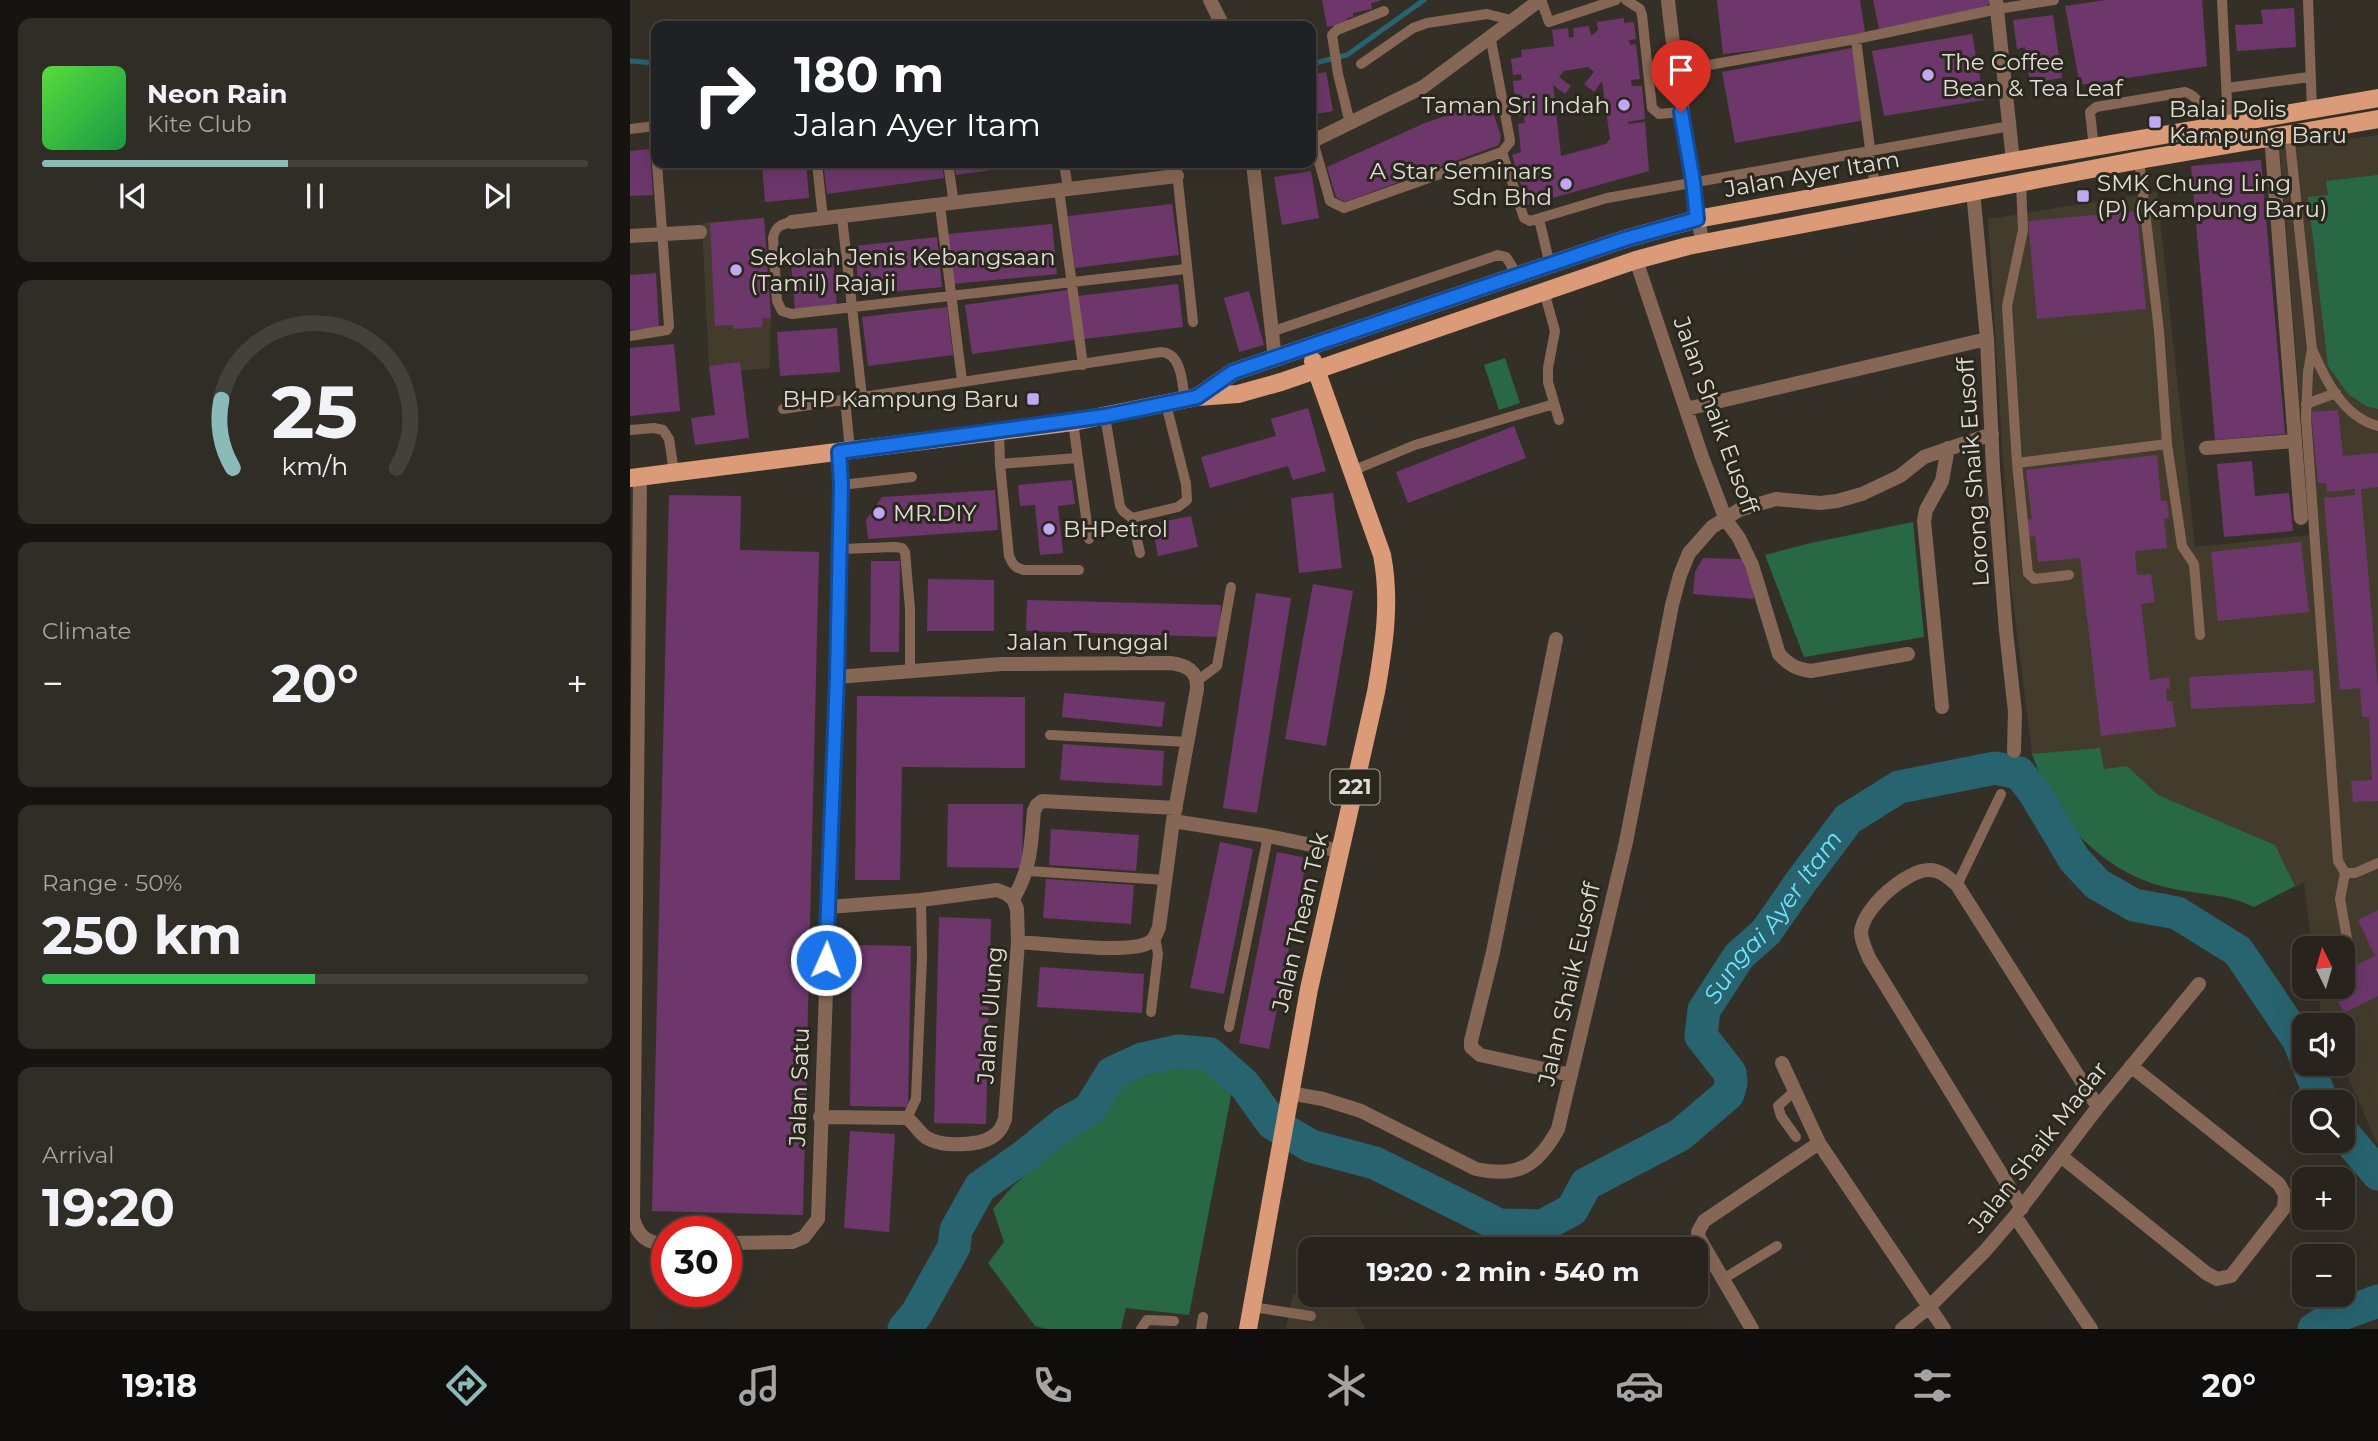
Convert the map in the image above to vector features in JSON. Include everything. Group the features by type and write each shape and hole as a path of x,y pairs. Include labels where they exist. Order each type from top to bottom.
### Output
{"main road":[{"name":"Jalan Ayer Itam","path":"1191,398 1233,372 1625,239 1697,219 2378,98"},
{"name":"Jalan Ayer Itam","path":"635,477 1073,422 1191,398 1238,394 1316,370 1636,260 1703,243 2139,160 2378,119"},
{"name":"221","path":"1308,348 1316,370"},
{"name":"Jalan Thean Tek","path":"1248,1329 1309,989 1376,692 1384,646 1387,605 1382,555 1316,370"}],"street":[{"path":"1210,0 1220,21"},
{"path":"1316,140 1423,87 1540,0"},
{"path":"1668,0 1675,71 1703,243"},
{"path":"1997,4 2013,161"},
{"path":"2280,135 2286,302 2301,517"},
{"path":"1254,168 1275,359"},
{"path":"792,222 1064,190 1176,169"},
{"name":"Lorong Shaik Eusoff","path":"1973,191 1987,339 2006,631 2015,712 2014,751"},
{"path":"630,236 700,232"},
{"name":"Jalan Shaik Eusoff","path":"1636,260 1726,520 1739,538 1752,565 1779,654 1788,664 1811,671 1908,654"},
{"path":"1686,409 1987,339"},
{"path":"1726,520 1739,510 1776,499 1837,502 1900,476 1924,457 1992,434"},
{"path":"2206,448 2294,441"},
{"path":"1942,707 1924,521 1926,510 1942,481 1948,448"},
{"name":"Jalan Satu","path":"742,1243 792,1242 804,1237 818,1219 841,485 845,451"},
{"path":"635,477 633,1218 640,1235 651,1241"},
{"name":"Jalan Shaik Eusoff","path":"1288,1099 1324,1099 1361,1111 1476,1169 1493,1173 1522,1168 1537,1160 1548,1147 1558,1129 1623,855 1680,575 1689,552 1712,527 1726,520"},
{"path":"1556,639 1493,952 1471,1047 1480,1055 1571,1075"},
{"name":"Jalan Tunggal","path":"837,677 1002,664 1170,663 1188,667 1197,681"},
{"path":"1018,942 1125,947 1148,944 1155,937 1197,681"},
{"path":"828,907 921,900 997,890 1013,899 1028,871 1034,811 1042,801 1174,815 1340,851"},
{"path":"2091,1329 1869,958 1861,930 1871,909 1892,887 1918,872 1934,870 1957,885 2098,1107"},
{"name":"Jalan Ulung","path":"907,1118 928,1139 944,1143 977,1142 989,1139 1000,1131 1005,1119 1018,942 1017,909 1013,899"},
{"name":"Jalan Shaik Madar","path":"1902,1329 1930,1306 1985,1251 2019,1212 2098,1107 2199,984"},
{"path":"1782,1063 1819,1143 1944,1329"},
{"path":"2062,1157 2217,1279 2231,1276 2284,1208 2286,1195 2279,1184 2131,1066"},
{"path":"820,1117 907,1118"},
{"path":"1752,1329 1699,1238 1700,1226 1819,1143"}],"lane":[{"path":"1540,0 1549,22 1616,0"},
{"path":"1626,0 1640,9 1642,15 1652,108 1659,114 1681,112"},
{"path":"1675,71 1856,39 1997,4 2054,0"},
{"path":"2222,0 2228,123"},
{"path":"2308,0 2312,110"},
{"path":"1350,123 1331,38 1334,32 1384,12"},
{"path":"1361,64 1413,28 1427,23 1487,13 1511,20"},
{"path":"1316,155 1330,201 1344,208 1502,152 1510,142 1490,35"},
{"path":"1856,39 1875,188"},
{"path":"2227,88 2309,77"},
{"path":"2094,148 2090,112 2096,107 2185,92 2194,94 2199,100 2204,128"},
{"path":"630,129 651,126"},
{"path":"1502,152 1524,218 1530,221 1607,198 2010,126"},
{"path":"2280,135 2312,349 2306,404 2338,861 2345,873 2340,899 2347,936"},
{"path":"2139,160 2159,331 2167,444 2182,546 2193,564 2200,635"},
{"path":"630,336 662,333 669,326 657,168"},
{"path":"818,168 823,219"},
{"path":"948,168 951,297 962,381"},
{"path":"1064,168 1072,283 1083,365"},
{"path":"1176,169 1193,322"},
{"path":"2021,183 2023,230 2007,306 2017,464 2030,576 2034,579 2069,575"},
{"path":"842,217 862,397"},
{"path":"1539,219 1550,265"},
{"path":"792,222 781,224 774,232 777,297 779,306 787,313 852,309 1186,269"},
{"path":"1271,332 1502,255 1517,276"},
{"path":"1456,270 1464,295"},
{"path":"1417,283 1425,308"},
{"path":"1544,291 1555,331 1548,382 1559,420"},
{"path":"1337,310 1345,335"},
{"path":"2312,349 2336,393 2360,419 2378,426"},
{"path":"783,409 1167,352 1175,358 1191,398"},
{"path":"2306,404 2336,393"},
{"path":"845,400 845,451"},
{"path":"1132,518 1178,507 1187,500 1186,484 1166,404"},
{"path":"1352,471 1415,445 1554,404"},
{"path":"1105,416 1120,506 1132,518 1140,552"},
{"path":"1073,422 1089,539"},
{"path":"630,430 663,430 669,439 674,472"},
{"path":"999,431 1009,556 1013,564 1017,569 1024,570 1079,570"},
{"path":"2017,464 2167,444"},
{"path":"1000,464 1077,458"},
{"path":"841,485 912,477"},
{"path":"840,549 895,547 902,548 905,552 910,609 909,671"},
{"path":"1197,681 1216,668 1218,663 1231,587"},
{"path":"1050,735 1189,742"},
{"path":"1957,885 2001,794"},
{"path":"1229,1027 1268,836"},
{"path":"2345,873 2355,873 2378,863"},
{"path":"1028,871 1165,880"},
{"path":"907,1118 916,1099 922,957 921,900"},
{"path":"1151,1012 1158,954 1155,937"},
{"path":"1796,1090 1778,1106 1781,1116 1796,1137"},
{"path":"1723,1279 1777,1246"},
{"path":"1252,1307 1311,1316"},
{"path":"1201,1329 1203,1317"},
{"path":"1141,1329 1147,1321 1174,1321"}],"shaded area":[{"path":"2378,135 2378,1145 2347,1076 2355,1076 2355,1013 2321,1013 2319,999 2356,999 2356,936 2311,936 2304,882 2254,907 2238,899 2161,886 2119,869 2077,835 2047,792 2032,753 2011,586 1988,219 2157,192 2195,547 2310,535 2280,150"},
{"name":"Sekolah Jenis Kebangsaan (Tamil) Rajaji","path":"764,218 771,318 770,368 741,371 740,363 709,366 702,223"},
{"path":"1293,1293 1298,1294 1298,1307 1355,1307 1365,1329 1286,1329"}],"green space":[{"path":"2378,175 2378,409 2366,406 2348,394 2328,366 2308,197 2328,195 2326,181"},
{"path":"1505,358 1520,403 1499,410 1484,365"},
{"path":"1913,522 1924,637 1804,657 1765,555"},
{"path":"2100,748 2104,769 2127,766 2158,795 2275,845 2295,886 2254,907 2220,896 2161,886 2126,872 2110,862 2082,838 2058,809 2032,754"},
{"path":"1174,1068 1205,1068 1232,1091 1189,1315 1126,1308 1121,1329 1047,1329 1035,1326 988,1263 1004,1242 993,1209 1012,1187 1061,1144 1101,1121 1119,1086"}],"building":[{"path":"1322,0 1380,1 1371,3 1372,9 1353,13 1353,17 1347,18 1348,23 1327,27"},
{"path":"1717,0 1860,0 1865,32 1769,49 1723,54"},
{"path":"1873,0 1989,0 1989,3 1986,8 1879,29"},
{"path":"2106,0 2202,0 2207,66 2080,85 2065,6"},
{"path":"2294,8 2296,47 2237,51 2235,25 2263,24 2261,10"},
{"path":"2053,15 2062,78 2030,83 2025,47 2017,49 2013,20"},
{"name":"Taman Sri Indah","path":"1624,18 1624,23 1634,22 1636,39 1629,40 1630,45 1636,44 1640,79 1631,80 1632,86 1642,86 1645,119 1628,124 1645,122 1649,171 1527,205 1512,155 1521,152 1518,124 1525,123 1524,115 1517,116 1513,81 1522,80 1521,74 1513,75 1511,59 1522,57 1521,50 1554,46 1552,30 1568,28 1569,38 1574,37 1573,28 1589,26 1591,36 1598,30 1597,22","holes":["1588,67 1594,72 1584,84 1594,92 1602,81 1610,139 1606,144 1561,156 1553,85 1565,94 1571,86 1559,77 1564,71"]},
{"name":"The Coffee Bean & Tea Leaf","path":"1972,34 1984,100 1884,116 1872,51"},
{"path":"1852,48 1865,120 1735,143 1722,72"},
{"path":"1326,72 1333,111 1316,114 1316,74"},
{"path":"1489,101 1501,136 1499,145 1345,202 1336,197 1327,167 1425,123"},
{"path":"650,149 653,195 630,196 630,151"},
{"path":"2261,160 2285,434 2215,440 2191,166"},
{"path":"762,168 806,168 809,198 765,202"},
{"path":"824,168 943,168 944,178 827,194"},
{"path":"955,168 1005,168 956,175"},
{"path":"1311,171 1319,218 1282,225 1274,177"},
{"path":"1172,204 1179,255 1075,268 1068,216"},
{"path":"2137,211 2146,309 2037,319 2028,221"},
{"name":"Sekolah Jenis Kebangsaan (Tamil) Rajaji","path":"764,218 771,318 763,318 762,327 734,329 733,325 715,326 710,223"},
{"path":"1052,224 1057,274 952,284 948,234"},
{"path":"937,237 942,287 859,295 855,246"},
{"path":"832,248 837,307 795,310 790,251"},
{"path":"656,273 659,328 630,330 630,275"},
{"path":"1178,284 1183,327 1084,339 1078,296"},
{"path":"1068,290 1075,340 972,354 965,305"},
{"path":"1249,291 1264,345 1239,352 1224,298"},
{"path":"947,307 953,355 868,366 862,317"},
{"path":"837,328 840,372 780,376 777,332"},
{"path":"674,344 680,411 630,416 630,348"},
{"path":"740,362 749,438 695,445 691,418 715,415 709,366"},
{"path":"1308,408 1326,471 1293,480 1288,466 1210,488 1201,457 1276,436 1271,419"},
{"path":"2338,410 2343,456 2378,453 2378,487 2361,489 2378,687 2378,801 2353,802 2351,781 2372,780 2369,717 2362,717 2360,688 2340,690 2324,498 2355,495 2355,489 2327,492 2326,483 2318,483 2311,412"},
{"path":"1514,426 1526,458 1408,503 1396,472"},
{"path":"2157,455 2161,501 2167,501 2169,518 2164,518 2167,548 2135,551 2137,575 2151,574 2155,602 2141,604 2150,680 2169,677 2167,701 2172,701 2176,727 2101,736 2080,558 2038,562 2035,536 2027,537 2025,520 2032,519 2026,470"},
{"path":"2252,461 2255,496 2289,493 2293,531 2224,537 2217,464"},
{"name":"BHPetrol","path":"1072,480 1075,504 1058,506 1063,553 1040,555 1035,505 1020,506 1018,485"},
{"path":"995,490 998,530 868,539 866,520 882,497"},
{"path":"1333,493 1342,568 1299,573 1291,498"},
{"path":"669,495 741,496 740,550 819,552 803,1215 652,1211"},
{"path":"1191,516 1198,547 1158,556 1152,524"},
{"path":"2301,542 2309,612 2218,621 2211,552"},
{"path":"1703,558 1742,559 1751,581 1754,599 1693,594 1695,572"},
{"path":"871,561 900,561 899,652 870,652"},
{"path":"928,579 994,580 994,631 927,631"},
{"path":"1313,584 1353,591 1326,746 1285,739"},
{"path":"1256,593 1291,598 1257,813 1223,808"},
{"path":"1027,600 1221,605 1220,637 1026,631"},
{"path":"2313,670 2315,703 2191,709 2189,677"},
{"path":"1064,693 1165,702 1162,727 1062,717"},
{"path":"857,696 1025,697 1025,768 902,767 900,880 855,880"},
{"path":"1063,744 1164,751 1162,786 1060,780"},
{"path":"948,804 1023,804 1022,868 947,867"},
{"path":"1051,829 1139,835 1136,871 1049,865"},
{"path":"1220,842 1253,849 1224,994 1190,988"},
{"path":"1277,852 1307,858 1269,1049 1239,1043"},
{"path":"1046,879 1134,885 1131,924 1043,918"},
{"path":"2378,910 2378,996 2344,1013 2337,999 2356,999 2356,966 2375,956 2358,920"},
{"path":"939,917 991,919 986,1124 934,1123"},
{"path":"852,945 911,946 908,1107 850,1106"},
{"path":"1040,967 1144,974 1142,1013 1037,1007"},
{"path":"850,1131 895,1134 889,1232 844,1228"}],"waterway":[{"path":"1316,63 1347,55 1424,0"},
{"path":"630,61 651,63"},
{"name":"Sungai Ayer Itam","path":"904,1329 917,1313 954,1247 956,1230 980,1187 1065,1123 1089,1110 1112,1073 1142,1059 1178,1051 1210,1054 1244,1084 1272,1123 1311,1146 1375,1163 1499,1225 1542,1226 1572,1210 1586,1184 1680,1135 1728,1094 1730,1073 1701,1036 1704,1010 1739,956 1766,932 1848,819 1899,787 1995,768 2019,773 2034,792 2074,859 2097,884 2134,905 2177,913 2238,951 2292,1031"},
{"name":"Sungai Ayer Itam","path":"2312,1076 2318,1090"},
{"name":"Sungai Ayer Itam","path":"2355,1147 2378,1174"},
{"path":"2314,1329 2331,1318 2378,1301"}],"place":[{"name":"The Coffee Bean & Tea Leaf","path":"1928,75"},
{"name":"Taman Sri Indah","path":"1624,105"},
{"name":"Balai Polis Kampung Baru","path":"2155,122"},
{"name":"A Star Seminars Sdn Bhd","path":"1566,184"},
{"name":"SMK Chung Ling (P) (Kampung Baru)","path":"2083,196"},
{"name":"Sekolah Jenis Kebangsaan (Tamil) Rajaji","path":"736,270"},
{"name":"BHP Kampung Baru","path":"1033,399"},
{"name":"MR.DIY","path":"879,513"},
{"name":"BHPetrol","path":"1049,529"}],"route":[{"path":"826,960 837,677 841,485 839,452 1073,422 1197,397 1233,372 1625,239 1697,219 1681,112"}]}
